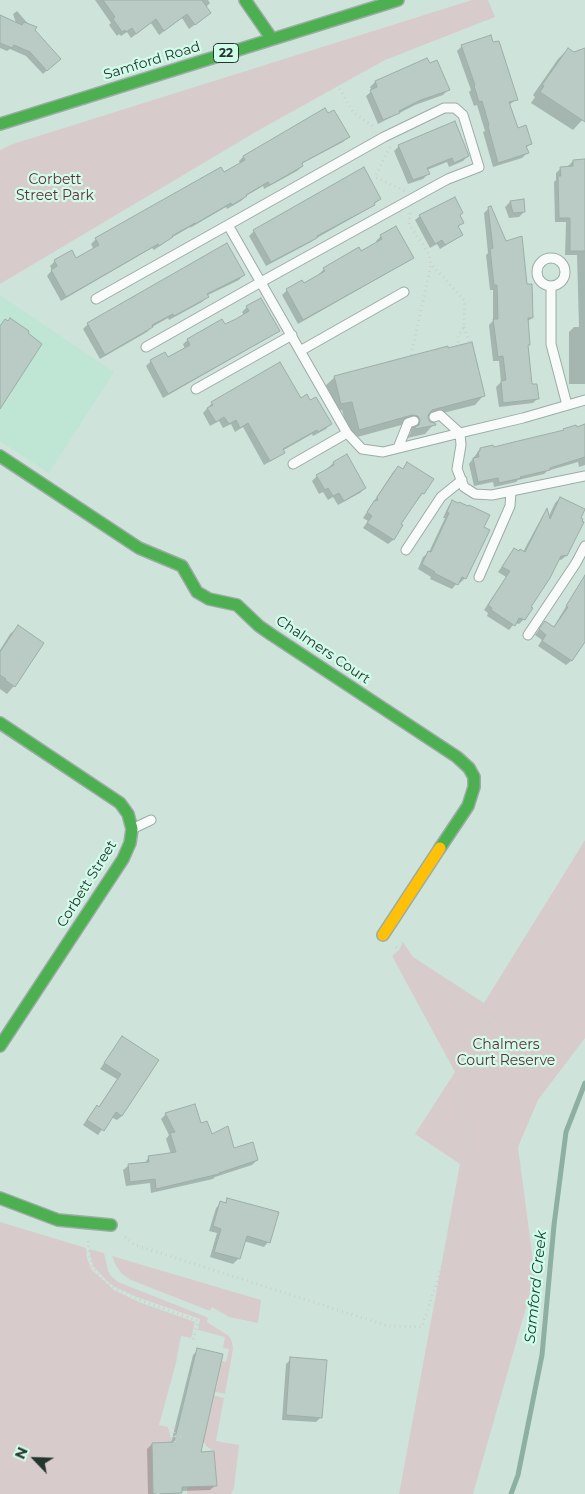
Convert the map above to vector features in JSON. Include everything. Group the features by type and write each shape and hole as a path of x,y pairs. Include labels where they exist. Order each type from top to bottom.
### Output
{"street":[{"path":"245,0 272,39"},
{"name":"Samford Road","path":"0,124 398,0"},
{"name":"Chalmers Court","path":"0,456 139,548 182,566 197,592 209,599 237,605 272,636 456,757 469,768 474,777 474,788 468,806 383,935"},
{"name":"Corbett Street","path":"0,723 120,802 128,814 132,829 130,843 123,859 0,1046"},
{"path":"0,1198 58,1220 111,1225"}],"lane":[{"path":"96,299 384,137 444,108 455,108 463,115 479,167 448,179 146,347"},
{"path":"228,225 347,433 362,449 383,452 523,418 585,400"},
{"path":"551,286 552,344 567,405"},
{"path":"300,351 404,292"},
{"path":"196,389 292,335"},
{"path":"434,417 440,415 460,432 461,445 457,469 464,487 475,494 492,495 511,492 585,476"},
{"path":"398,448 408,423 414,421"},
{"path":"293,464 347,433"},
{"path":"406,550 441,497 462,480"},
{"path":"479,577 510,506 511,492"},
{"path":"528,635 576,563 585,546"},
{"path":"132,829 151,820"}],"path":[{"path":"328,67 353,112 379,132"},
{"path":"388,142 390,148 375,177 407,193"},
{"path":"409,207 409,224 429,254 431,264 411,355"},
{"path":"431,264 465,301 464,328 470,342"},
{"path":"458,345 458,336 464,328"},
{"path":"111,1225 135,1245 388,1326 422,1327 453,1234 474,1186 461,1096 467,1059 532,954 568,909 585,876"},
{"path":"383,935 399,950 415,971 489,1024"},
{"path":"90,1223 88,1249 94,1269 106,1283 125,1293 198,1321 193,1340"},
{"path":"174,1428 175,1444"},
{"path":"174,1436 182,1437"}],"shaded area":[{"path":"0,295 114,372 49,473 0,441"}],"green space":[{"name":"Corbett Street Park","path":"472,0 488,0 495,17 385,60 259,130 0,284 0,150 13,144"},
{"name":"Chalmers Court Reserve","path":"585,840 585,1038 538,1100 518,1147 535,1276 473,1494 399,1494 460,1164 415,1134 455,1072 392,956 399,950 403,942 413,957 484,1003"},
{"path":"0,1222 86,1248 87,1258 92,1270 114,1290 139,1302 195,1322 191,1338 181,1336 176,1363 159,1425 168,1427 172,1442 152,1443 153,1494 0,1494"},
{"path":"89,1249 104,1253 108,1271 118,1282 204,1316 208,1318 207,1322 229,1336 233,1349 225,1394 198,1388 216,1389 222,1361 226,1362 229,1349 223,1348 225,1337 198,1330 200,1319 137,1297 115,1287 93,1266"},
{"path":"112,1256 261,1300 258,1323 229,1317 212,1307 210,1311 131,1280 122,1274"},
{"path":"197,1391 224,1398 216,1441 239,1445 234,1488 231,1494 187,1494 187,1487 217,1485 214,1451 201,1442 205,1434 213,1398 196,1394"}],"building":[{"path":"103,0 202,0 211,13 195,25 187,14 164,31 156,19 136,34 132,28 122,32 113,19 115,17"},
{"path":"0,15 22,25 24,22 37,27 35,30 61,59 47,71 30,52 14,45 12,48 0,43"},
{"path":"491,35 493,42 499,41 518,100 509,102 518,128 526,125 532,144 526,146 529,153 498,163 482,101 479,102 461,45"},
{"path":"568,48 574,52 585,48 585,122 540,92 544,86 542,85"},
{"path":"427,58 430,63 437,60 450,90 421,100 399,111 400,113 383,120 370,90 377,87 375,81"},
{"path":"325,108 328,113 334,110 350,137 302,163 303,166 270,185 268,182 232,205 231,203 172,236 159,246 158,244 66,297 51,270 57,266 54,260 72,250 76,258 99,245 95,238 221,167 224,172 245,160 243,156"},
{"path":"455,121 469,156 454,163 452,158 427,168 430,174 413,180 398,145"},
{"path":"585,159 585,251 570,251 570,218 559,218 558,176 561,176 560,167 573,166 573,160"},
{"path":"364,167 381,199 374,203 375,205 271,262 253,230"},
{"path":"455,197 463,213 460,215 464,223 458,226 463,235 445,245 442,240 435,244 419,215"},
{"path":"524,199 525,212 513,213 510,201"},
{"path":"491,206 506,241 522,236 527,284 532,284 533,318 528,318 530,345 528,345 532,384 537,384 539,399 503,403 501,381 506,380 503,356 498,357 493,319 498,319 497,285 494,285 490,249 493,248 488,207"},
{"path":"396,226 414,258 303,320 286,289 302,280 304,283 325,271 323,268 359,247 361,251 382,239 380,235"},
{"path":"227,243 245,275 207,294 209,297 174,316 173,314 152,325 153,327 105,355 87,323"},
{"path":"261,298 280,331 168,394 150,360 165,352 168,357 190,345 187,339 222,319 225,324 236,319 249,311 246,306"},
{"path":"10,318 29,331 28,333 42,344 0,409 0,326 5,319 8,321"},
{"path":"472,342 485,396 432,410 428,418 430,422 436,425 416,429 415,427 419,425 420,420 418,416 412,415 359,430 352,402 341,404 334,376 448,346 448,348"},
{"path":"280,362 301,398 307,394 310,400 316,397 332,424 283,449 285,453 270,461 248,423 240,428 236,420 229,424 224,417 216,422 207,408 213,405 211,402"},
{"path":"585,424 585,457 550,468 550,470 520,477 522,478 499,483 498,478 478,482 473,458 479,457 478,452 480,448 493,445 494,447"},
{"path":"347,454 366,488 344,501 339,493 333,496 328,488 325,490 316,475 334,465 333,462"},
{"path":"407,462 434,479 401,524 403,525 394,540 367,523 372,516 367,512 374,501 378,500 377,497 398,466 403,469"},
{"path":"560,497 585,509 581,518 584,522 567,556 561,556 550,578 531,607 533,608 525,620 519,618 515,626 491,610 492,608 488,605 510,571 502,567 514,548 525,552 547,508 550,519"},
{"path":"452,500 469,505 490,515 484,527 490,530 466,579 462,577 458,585 434,573 422,564 428,551 431,552 449,513 447,512"},
{"path":"585,575 585,642 572,661 542,641 546,635 539,629 545,621 554,627 568,607 566,606"},
{"path":"18,625 44,643 15,687 0,675 0,652"},
{"path":"122,1036 159,1060 122,1116 116,1112 104,1131 87,1120 97,1105 99,1107 121,1074 104,1063"},
{"path":"195,1104 201,1123 207,1121 212,1134 228,1126 234,1148 253,1142 258,1160 219,1174 156,1189 155,1179 130,1182 128,1164 149,1162 148,1156 176,1152 170,1133 175,1132 165,1113"},
{"path":"227,1198 279,1212 270,1243 247,1236 240,1259 214,1252 221,1229 213,1226 220,1201 226,1203"},
{"path":"197,1348 223,1354 201,1452 214,1451 217,1486 182,1487 182,1493 153,1494 152,1443 174,1442"},
{"path":"290,1357 327,1360 322,1418 286,1415"}],"waterway":[{"name":"Samford Creek","path":"511,1494 518,1475 542,1355 554,1225 566,1132 585,1083"}],"traffic: fast":[{"path":"245,0 272,39"},
{"path":"0,124 398,0"},
{"path":"0,456 139,548 182,566 197,592 209,599 237,605 259,626 272,635 457,757 469,768 474,777 474,787 468,806 440,848"},
{"path":"0,723 120,803 128,814 132,829 130,843 123,859 0,1046"},
{"path":"0,1198 58,1220 111,1225"}],"traffic: slow":[{"path":"383,935 440,848"}]}
